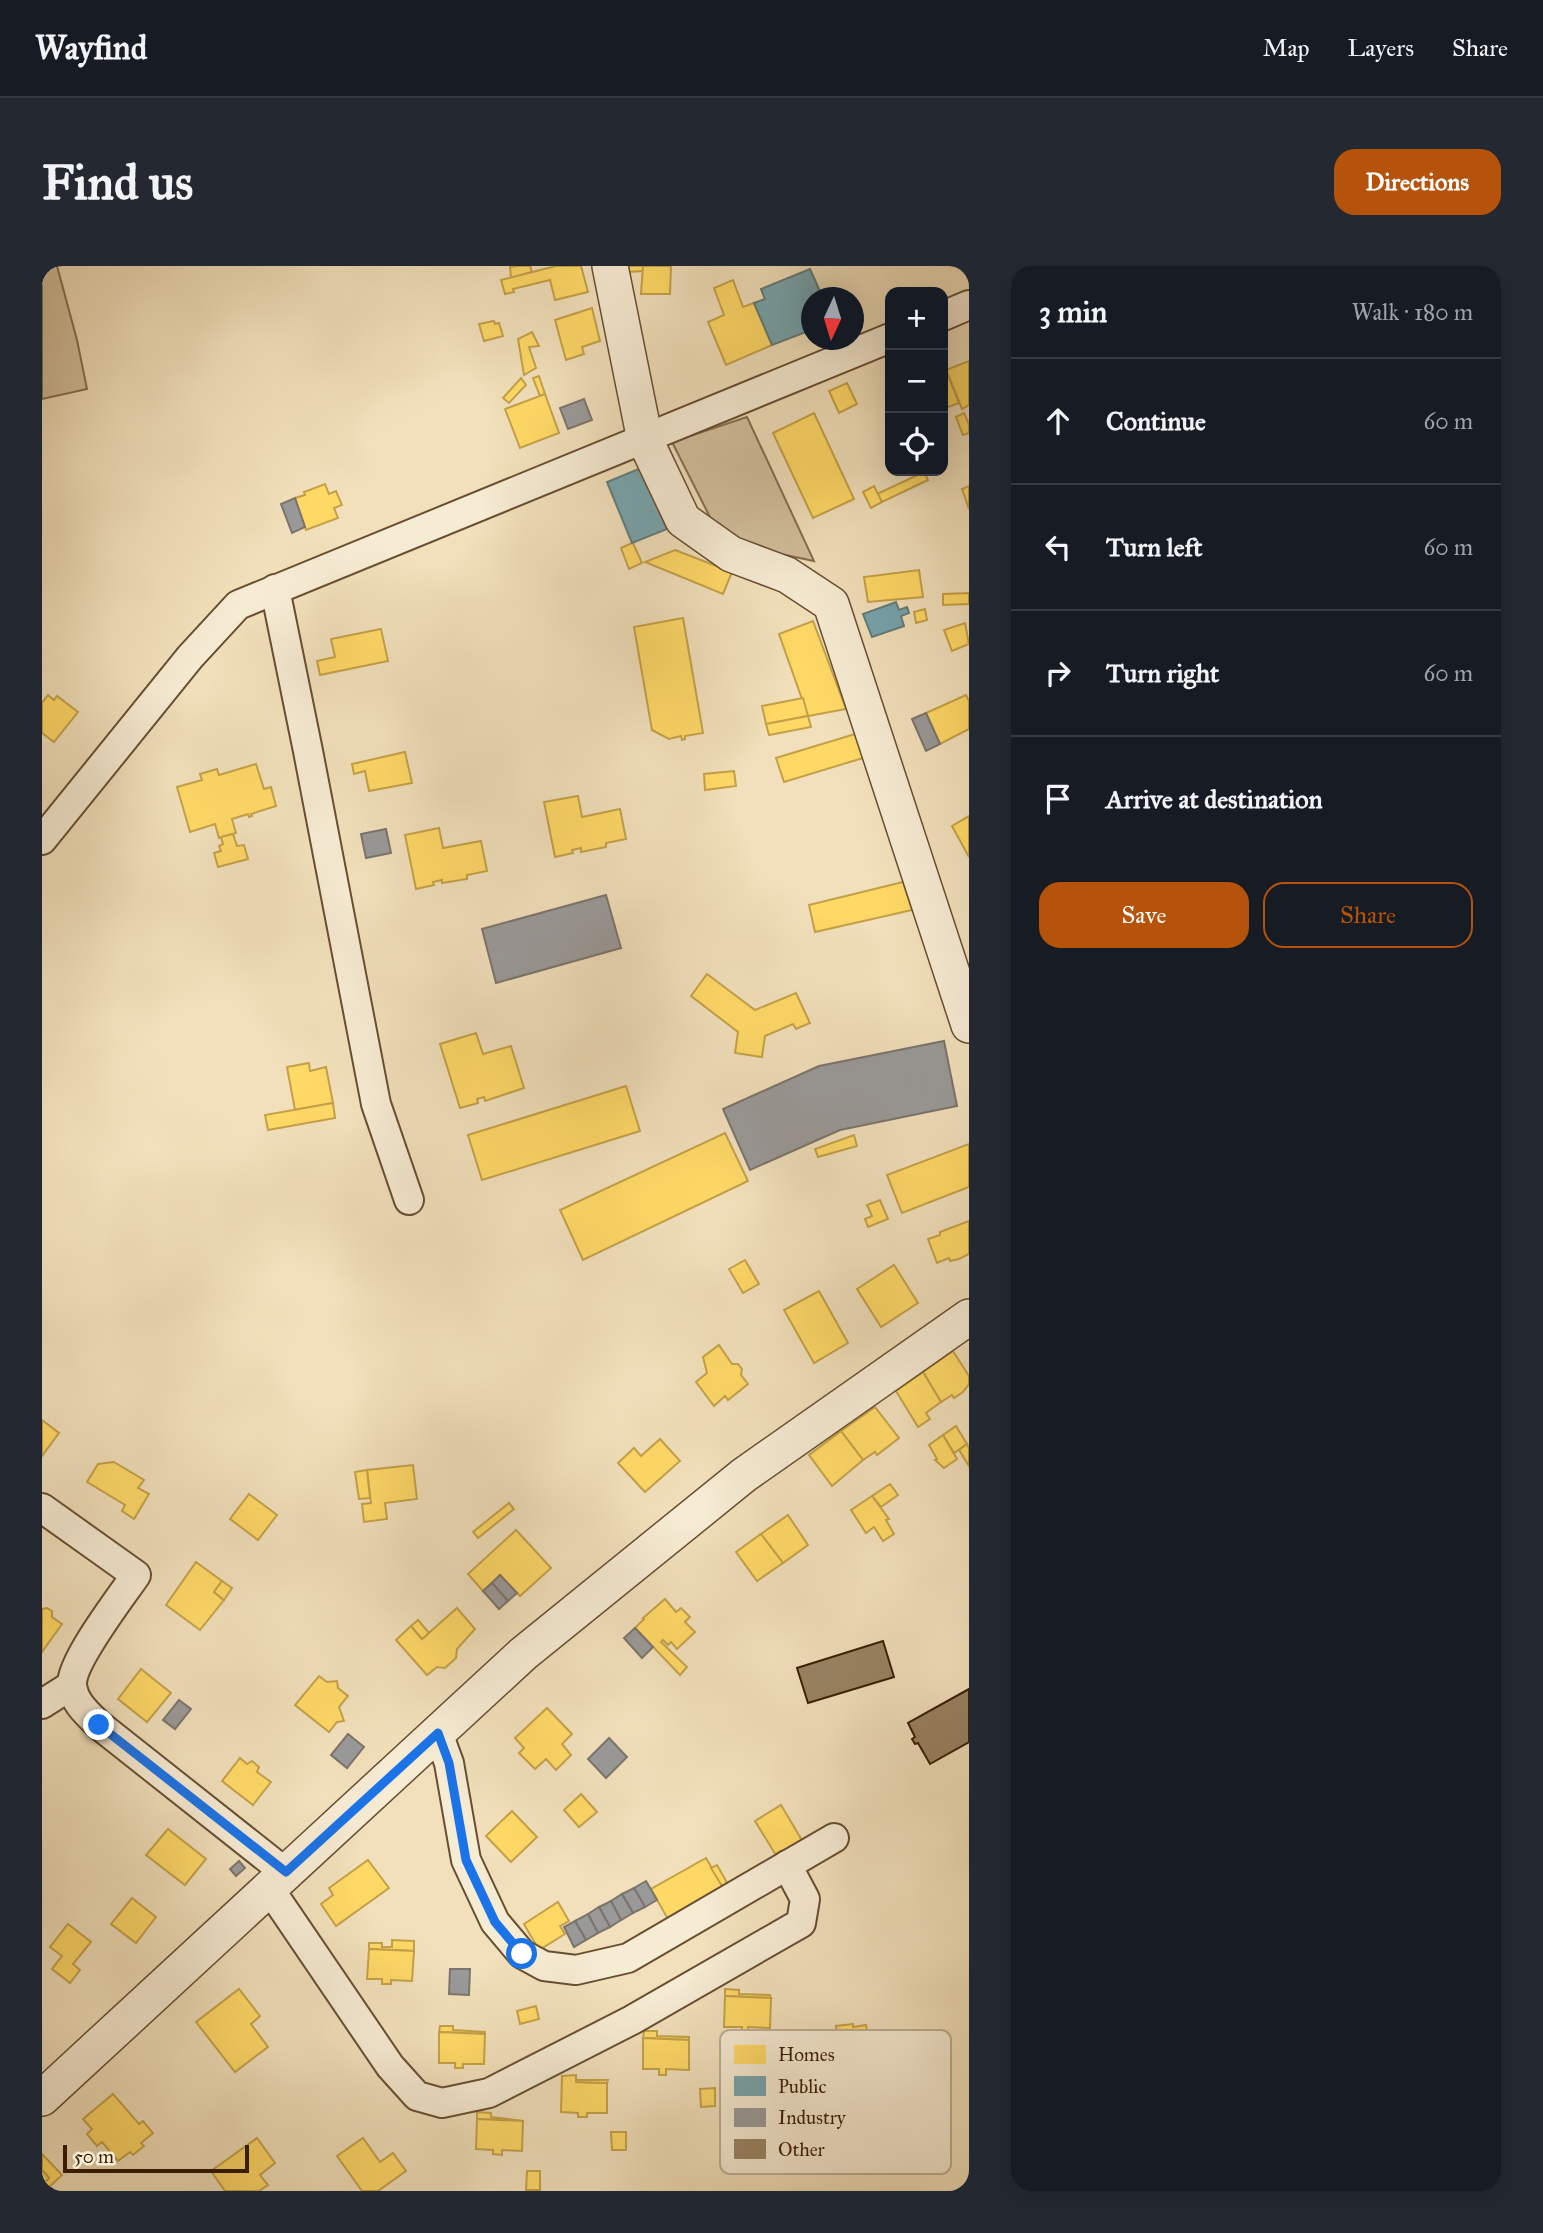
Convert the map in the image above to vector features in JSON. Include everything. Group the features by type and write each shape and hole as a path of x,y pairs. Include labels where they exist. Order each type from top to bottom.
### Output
{"street":[{"path":"610,266 645,440 684,520 732,554 787,575 831,604 969,1024"},
{"path":"948,314 969,305"},
{"path":"42,840 190,657 237,605 885,340"},
{"path":"275,589 376,1104 409,1200"},
{"path":"42,2098 523,1654 744,1475 969,1317"},
{"path":"42,1508 136,1575 78,1661 72,1685 79,1705 277,1880 390,2066 416,2096 442,2103 489,2093 632,2020 801,1923 805,1899 786,1865"},
{"path":"42,1704 72,1685"},
{"path":"438,1733 449,1763 466,1860 495,1922 522,1954 544,1966 576,1970 628,1958 834,1838"}],"shaded area":[{"path":"57,266 87,389 42,399 42,268"},
{"path":"747,417 814,561 757,549 715,527 672,442"}],"building: Homes":[{"path":"530,266 532,272 511,278 510,267"},
{"path":"556,266 581,266 588,292 555,300 550,280 513,289 514,292 505,294 501,280"},
{"path":"627,266 643,266 643,271 628,272"},
{"path":"643,266 671,266 670,294 641,294"},
{"path":"733,280 743,307 754,303 772,345 726,365 708,322 724,315 714,288"},
{"path":"592,308 600,341 582,347 584,354 566,360 555,320"},
{"path":"494,321 495,324 499,323 503,336 484,341 479,324"},
{"path":"532,332 539,346 529,347 536,368 524,375 518,339"},
{"path":"969,361 969,405 962,409 948,375 948,369"},
{"path":"948,375 959,403 948,407"},
{"path":"539,376 545,394 540,396 533,378"},
{"path":"521,378 526,385 509,403 503,398"},
{"path":"847,383 857,404 839,413 829,391"},
{"path":"545,394 559,433 520,448 505,409"},
{"path":"814,413 854,499 813,518 773,433"},
{"path":"964,413 969,424 969,433 963,435 956,417"},
{"path":"915,476 926,476 928,480 882,502 877,494"},
{"path":"325,484 329,494 336,491 342,505 334,508 338,518 306,530 295,498"},
{"path":"874,486 882,502 871,508 863,492"},
{"path":"969,486 969,509 962,489"},
{"path":"633,543 642,563 629,569 621,548"},
{"path":"675,550 732,572 723,594 645,562"},
{"path":"919,570 923,597 868,602 864,577"},
{"path":"969,593 969,604 943,605 943,594"},
{"path":"925,609 927,620 916,623 914,612"},
{"path":"683,618 703,733 685,736 682,740 681,736 669,739 652,730 634,627"},
{"path":"813,621 846,709 808,716 779,634"},
{"path":"965,623 969,644 952,651 944,630"},
{"path":"381,629 388,661 320,675 317,661 335,657 331,639"},
{"path":"48,695 54,700 57,696 78,712 54,742 42,733 42,703"},
{"path":"966,695 969,701 969,729 940,744 926,713"},
{"path":"803,698 808,716 766,724 762,706"},
{"path":"808,716 811,727 769,735 766,724"},
{"path":"855,734 863,758 784,782 776,758"},
{"path":"405,752 412,783 369,791 365,771 354,774 352,764"},
{"path":"256,764 264,789 271,787 276,806 249,817 248,814 232,819 236,833 219,838 215,824 190,832 177,787 202,780 200,774 217,769 219,775"},
{"path":"734,771 736,786 705,790 704,774"},
{"path":"578,796 582,817 620,809 626,839 606,843 606,847 581,852 581,848 572,850 573,853 555,857 544,802"},
{"path":"969,816 969,857 952,826"},
{"path":"439,828 443,848 481,841 487,871 467,875 467,879 442,883 442,880 433,882 434,885 416,889 405,835"},
{"path":"233,834 237,846 244,845 248,859 218,867 214,853 221,851 221,837"},
{"path":"903,882 912,910 815,932 809,905"},
{"path":"707,974 755,1010 796,993 810,1023 796,1029 793,1024 765,1036 762,1057 735,1053 738,1032 691,996"},
{"path":"476,1033 483,1054 511,1046 524,1088 485,1101 484,1097 477,1099 478,1103 460,1108 440,1044"},
{"path":"309,1063 310,1071 326,1067 333,1103 295,1110 287,1067"},
{"path":"626,1086 640,1131 482,1180 468,1135"},
{"path":"333,1103 335,1118 268,1130 265,1115"},
{"path":"725,1133 748,1181 583,1260 560,1210"},
{"path":"854,1135 857,1146 818,1157 815,1149"},
{"path":"969,1144 969,1187 902,1213 887,1175"},
{"path":"880,1200 888,1219 868,1227 865,1219 872,1216 867,1205"},
{"path":"969,1221 969,1254 959,1259 950,1261 949,1258 937,1263 928,1239"},
{"path":"745,1260 759,1284 743,1293 729,1269"},
{"path":"894,1265 918,1303 881,1327 857,1289"},
{"path":"819,1291 848,1343 814,1363 784,1310"},
{"path":"719,1345 732,1364 738,1364 742,1369 741,1375 748,1384 728,1400 725,1396 714,1406 696,1382 707,1373 703,1357"},
{"path":"953,1351 969,1376 969,1384 954,1398 952,1395 941,1402 923,1372"},
{"path":"923,1372 941,1402 926,1413 930,1419 918,1427 896,1391"},
{"path":"875,1407 899,1438 877,1455 875,1452 863,1460 841,1431"},
{"path":"42,1420 59,1433 42,1456"},
{"path":"956,1426 967,1444 954,1453 943,1435"},
{"path":"841,1431 863,1460 832,1486 809,1455"},
{"path":"943,1435 957,1459 944,1468 935,1460 937,1459 929,1445"},
{"path":"660,1439 680,1461 645,1492 618,1463 634,1448 641,1456"},
{"path":"967,1444 969,1448 969,1466 959,1450"},
{"path":"114,1462 144,1480 138,1488 149,1494 134,1519 122,1511 125,1505 87,1482 98,1464"},
{"path":"413,1465 417,1499 385,1503 387,1519 364,1522 362,1504 371,1503 367,1470"},
{"path":"367,1470 370,1498 359,1499 355,1472"},
{"path":"890,1484 898,1495 881,1507 872,1496"},
{"path":"249,1494 277,1515 258,1540 230,1519"},
{"path":"872,1496 889,1519 886,1520 894,1534 883,1541 874,1527 866,1533 851,1510"},
{"path":"509,1503 514,1509 478,1538 473,1532"},
{"path":"788,1515 808,1545 783,1563 761,1534"},
{"path":"516,1530 551,1568 520,1596 500,1575 483,1591 468,1574"},
{"path":"761,1534 783,1563 757,1581 736,1552"},
{"path":"196,1562 222,1581 214,1592 224,1600 200,1630 166,1605"},
{"path":"222,1581 232,1588 224,1600 214,1592"},
{"path":"665,1599 676,1612 681,1608 690,1617 685,1622 695,1632 677,1649 671,1642 668,1645 663,1640 661,1642 687,1667 680,1675 635,1628"},
{"path":"457,1608 475,1629 457,1649 456,1658 445,1668 437,1667 427,1675 396,1640 411,1626 422,1639"},
{"path":"42,1609 52,1611 52,1617 62,1624 42,1652"},
{"path":"418,1620 429,1633 422,1639 411,1626"},
{"path":"141,1669 171,1693 147,1722 118,1699"},
{"path":"319,1676 327,1682 337,1681 338,1688 348,1696 339,1707 344,1721 337,1722 329,1732 295,1705"},
{"path":"547,1708 572,1734 562,1744 571,1755 556,1770 546,1759 535,1769 519,1753 524,1748 515,1738"},
{"path":"240,1758 247,1764 252,1761 259,1767 257,1772 271,1782 253,1805 222,1781"},
{"path":"581,1794 597,1812 579,1827 564,1810"},
{"path":"781,1805 803,1842 777,1857 755,1821"},
{"path":"512,1811 537,1837 511,1862 486,1836"},
{"path":"168,1829 206,1859 185,1885 146,1855"},
{"path":"706,1858 724,1889 669,1921 651,1889"},
{"path":"368,1860 389,1888 336,1926 321,1904 333,1895 329,1888"},
{"path":"717,1865 730,1888 725,1891 711,1868"},
{"path":"132,1898 156,1917 136,1943 111,1924"},
{"path":"558,1902 569,1921 560,1926 565,1934 539,1950 524,1924"},
{"path":"68,1924 91,1942 73,1964 80,1970 70,1983 52,1969 62,1956 50,1947"},
{"path":"392,1940 414,1941 414,1951 369,1949 369,1943 382,1943 382,1947 392,1947"},
{"path":"369,1949 414,1951 412,1981 391,1980 391,1984 382,1984 382,1979 367,1979"},
{"path":"239,1989 260,2016 251,2024 268,2047 235,2072 196,2022"},
{"path":"725,1989 739,1990 739,1994 770,1995 771,1998 725,1996"},
{"path":"725,1996 771,1998 770,2028 748,2027 748,2030 742,2030 742,2027 724,2027"},
{"path":"536,2006 539,2019 520,2024 517,2011"},
{"path":"866,2025 867,2030 836,2030 836,2026"},
{"path":"440,2026 453,2026 453,2030 485,2034 439,2032"},
{"path":"644,2031 657,2031 657,2036 689,2037 689,2040 643,2038"},
{"path":"439,2032 485,2034 484,2064 463,2064 463,2068 455,2068 455,2063 439,2063"},
{"path":"643,2038 689,2040 689,2070 666,2069 666,2075 659,2075 659,2069 643,2069"},
{"path":"576,2075 576,2082 607,2083 607,2113 587,2113 587,2117 578,2117 578,2113 561,2112 562,2076"},
{"path":"576,2080 608,2080 607,2083"},
{"path":"715,2088 715,2106 701,2107 700,2089"},
{"path":"113,2094 139,2124 143,2121 153,2133 141,2143 144,2146 133,2155 130,2152 118,2161 102,2142 97,2146 87,2134 92,2129 83,2119"},
{"path":"477,2112 491,2113 491,2117 523,2121 477,2119"},
{"path":"477,2119 523,2121 522,2151 502,2150 502,2155 493,2154 493,2150 476,2149"},
{"path":"611,2132 626,2132 626,2150 612,2150"},
{"path":"257,2138 275,2163 260,2175 268,2185 259,2191 225,2191 211,2171"},
{"path":"363,2138 380,2162 393,2153 406,2171 378,2191 362,2191 337,2156"},
{"path":"42,2154 62,2175 45,2191 42,2191 42,2185 49,2178 42,2170"},
{"path":"42,2170 49,2178 42,2185"},
{"path":"527,2171 540,2171 540,2190 526,2190"}],"building: Public":[{"path":"810,269 818,287 801,287 801,334 772,345 754,303 765,299 761,289"},
{"path":"641,468 667,529 632,543 607,482"},
{"path":"896,602 899,610 907,607 909,613 901,616 904,626 872,637 863,614"}],"building: Industry":[{"path":"584,399 592,420 568,429 560,408"},
{"path":"295,498 305,527 292,533 281,504"},
{"path":"926,713 940,744 926,751 912,719"},
{"path":"386,829 391,853 366,858 361,834"},
{"path":"606,895 621,948 496,983 482,929"},
{"path":"944,1041 957,1106 840,1130 750,1170 723,1109 819,1066"},
{"path":"500,1575 517,1593 508,1601 492,1583"},
{"path":"492,1583 508,1601 499,1609 483,1591"},
{"path":"635,1628 653,1647 642,1658 624,1638"},
{"path":"179,1700 191,1709 175,1729 163,1720"},
{"path":"348,1734 364,1747 347,1768 331,1755"},
{"path":"609,1738 627,1757 606,1778 588,1759"},
{"path":"239,1861 245,1868 236,1876 230,1869"},
{"path":"646,1881 657,1900 645,1907 634,1888"},
{"path":"634,1888 645,1907 633,1913 622,1894"},
{"path":"622,1894 633,1913 621,1920 611,1901"},
{"path":"611,1901 621,1920 610,1927 599,1907"},
{"path":"599,1907 610,1927 598,1933 588,1914"},
{"path":"588,1914 598,1933 586,1940 575,1921"},
{"path":"575,1921 586,1940 574,1947 564,1927"},
{"path":"450,1969 470,1969 469,1995 449,1994"}],"building: Other":[{"path":"883,1641 894,1677 808,1703 797,1668"},
{"path":"969,1689 969,1742 930,1764 918,1743 915,1744 912,1739 915,1737 908,1723"}],"route":[{"path":"99,1725 286,1872 438,1733 449,1763 466,1860 495,1922 522,1954"}]}
